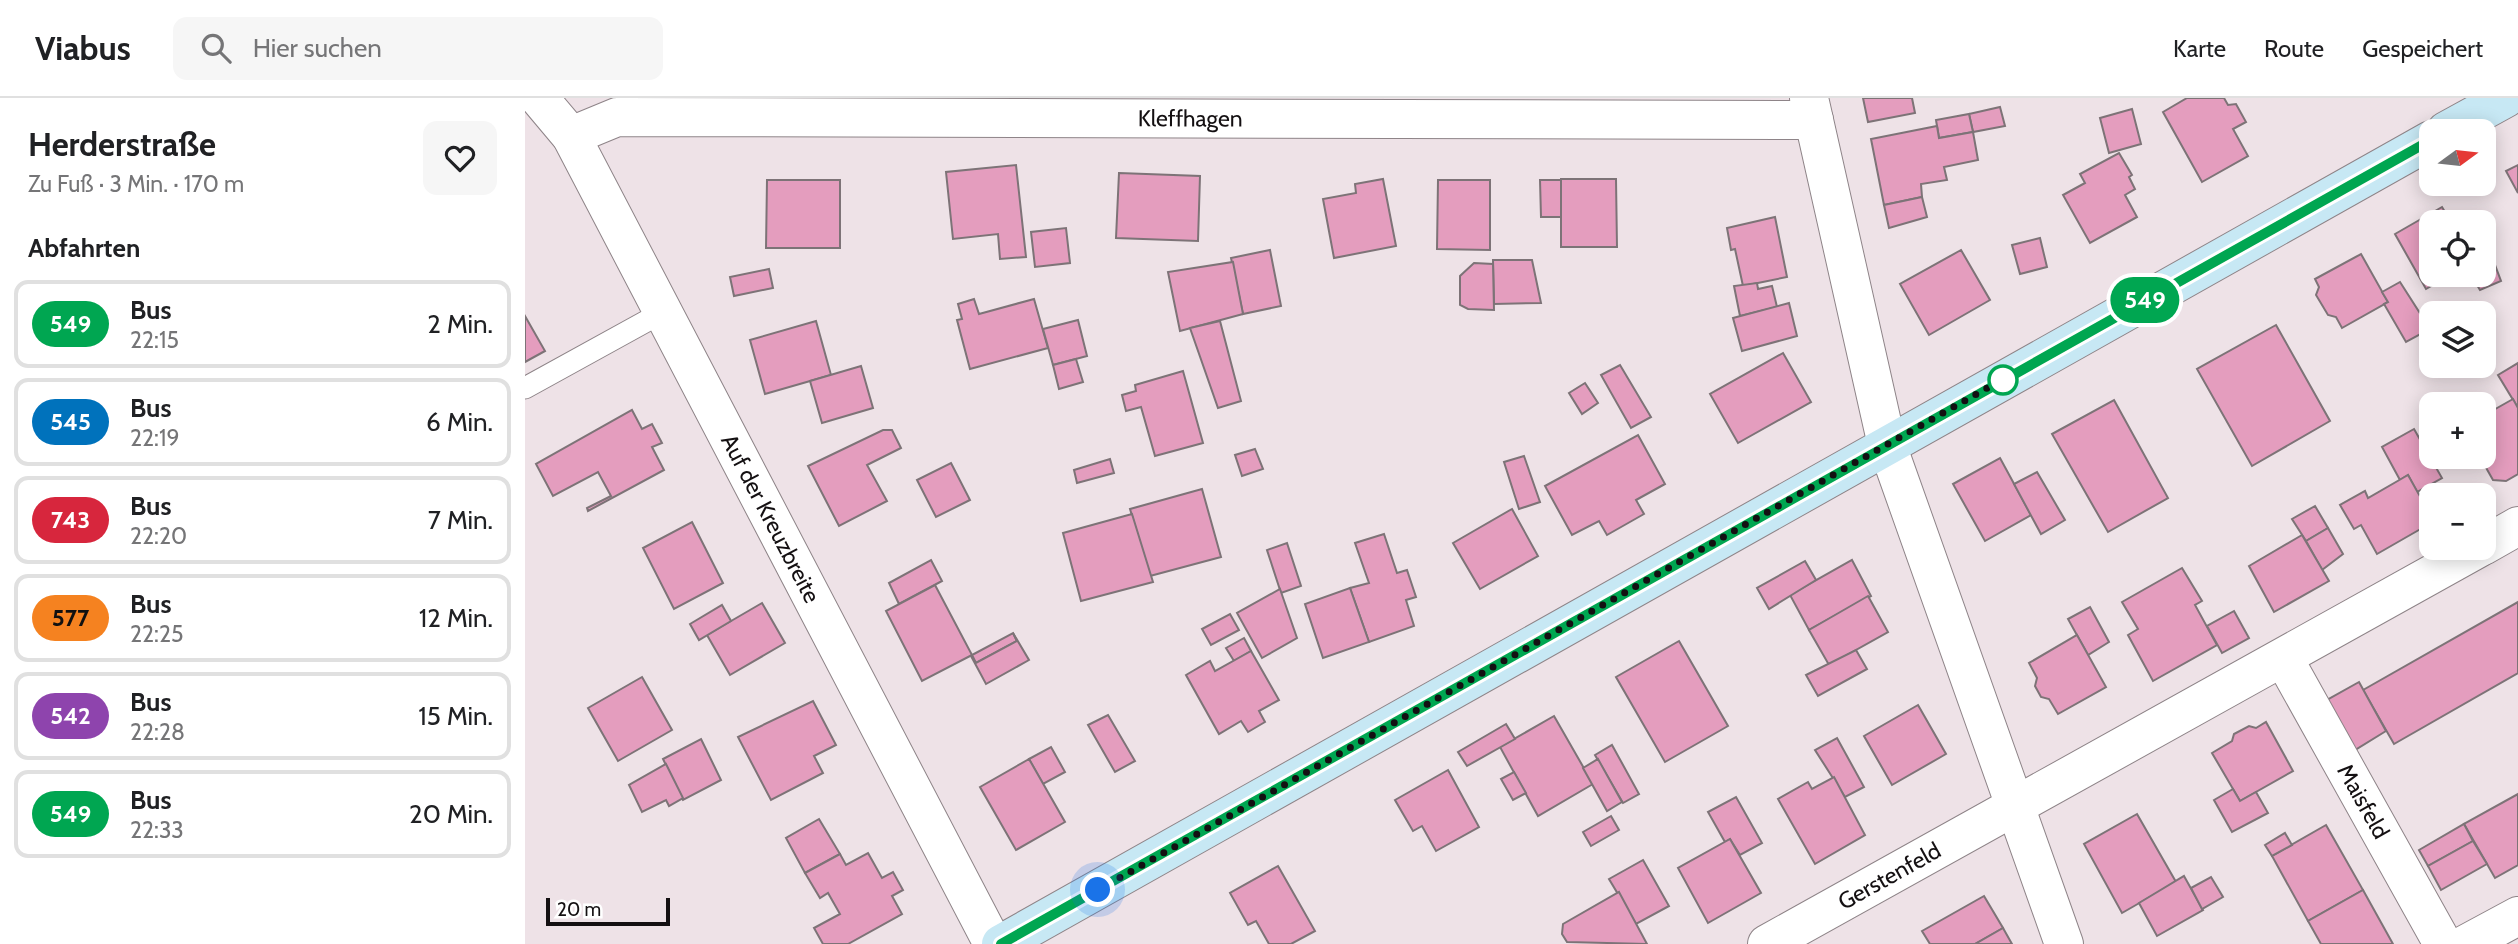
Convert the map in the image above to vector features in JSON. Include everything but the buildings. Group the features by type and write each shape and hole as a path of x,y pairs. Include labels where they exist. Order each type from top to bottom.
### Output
{"street":[{"name":"Auf der Kreuzbreite","path":"539,98 571,136 993,944"},
{"path":"2467,119 2505,98"},
{"name":"Kleffhagen","path":"571,136 617,117 1811,109"},
{"path":"1811,109 1887,445 2013,807 2064,944"},
{"path":"1001,944 2419,147"},
{"path":"2496,538 2518,526"},
{"path":"2013,807 2458,560"},
{"name":"Maisfeld","path":"2284,659 2443,944"},
{"name":"Gerstenfeld","path":"1767,944 2013,807"},
{"path":"2466,944 2518,916"}],"lane":[{"path":"525,388 663,312"}],"bus line":[{"name":"549","path":"1001,944 2419,147"}],"route":[{"path":"1098,890 2005,378 2003,380"}]}
